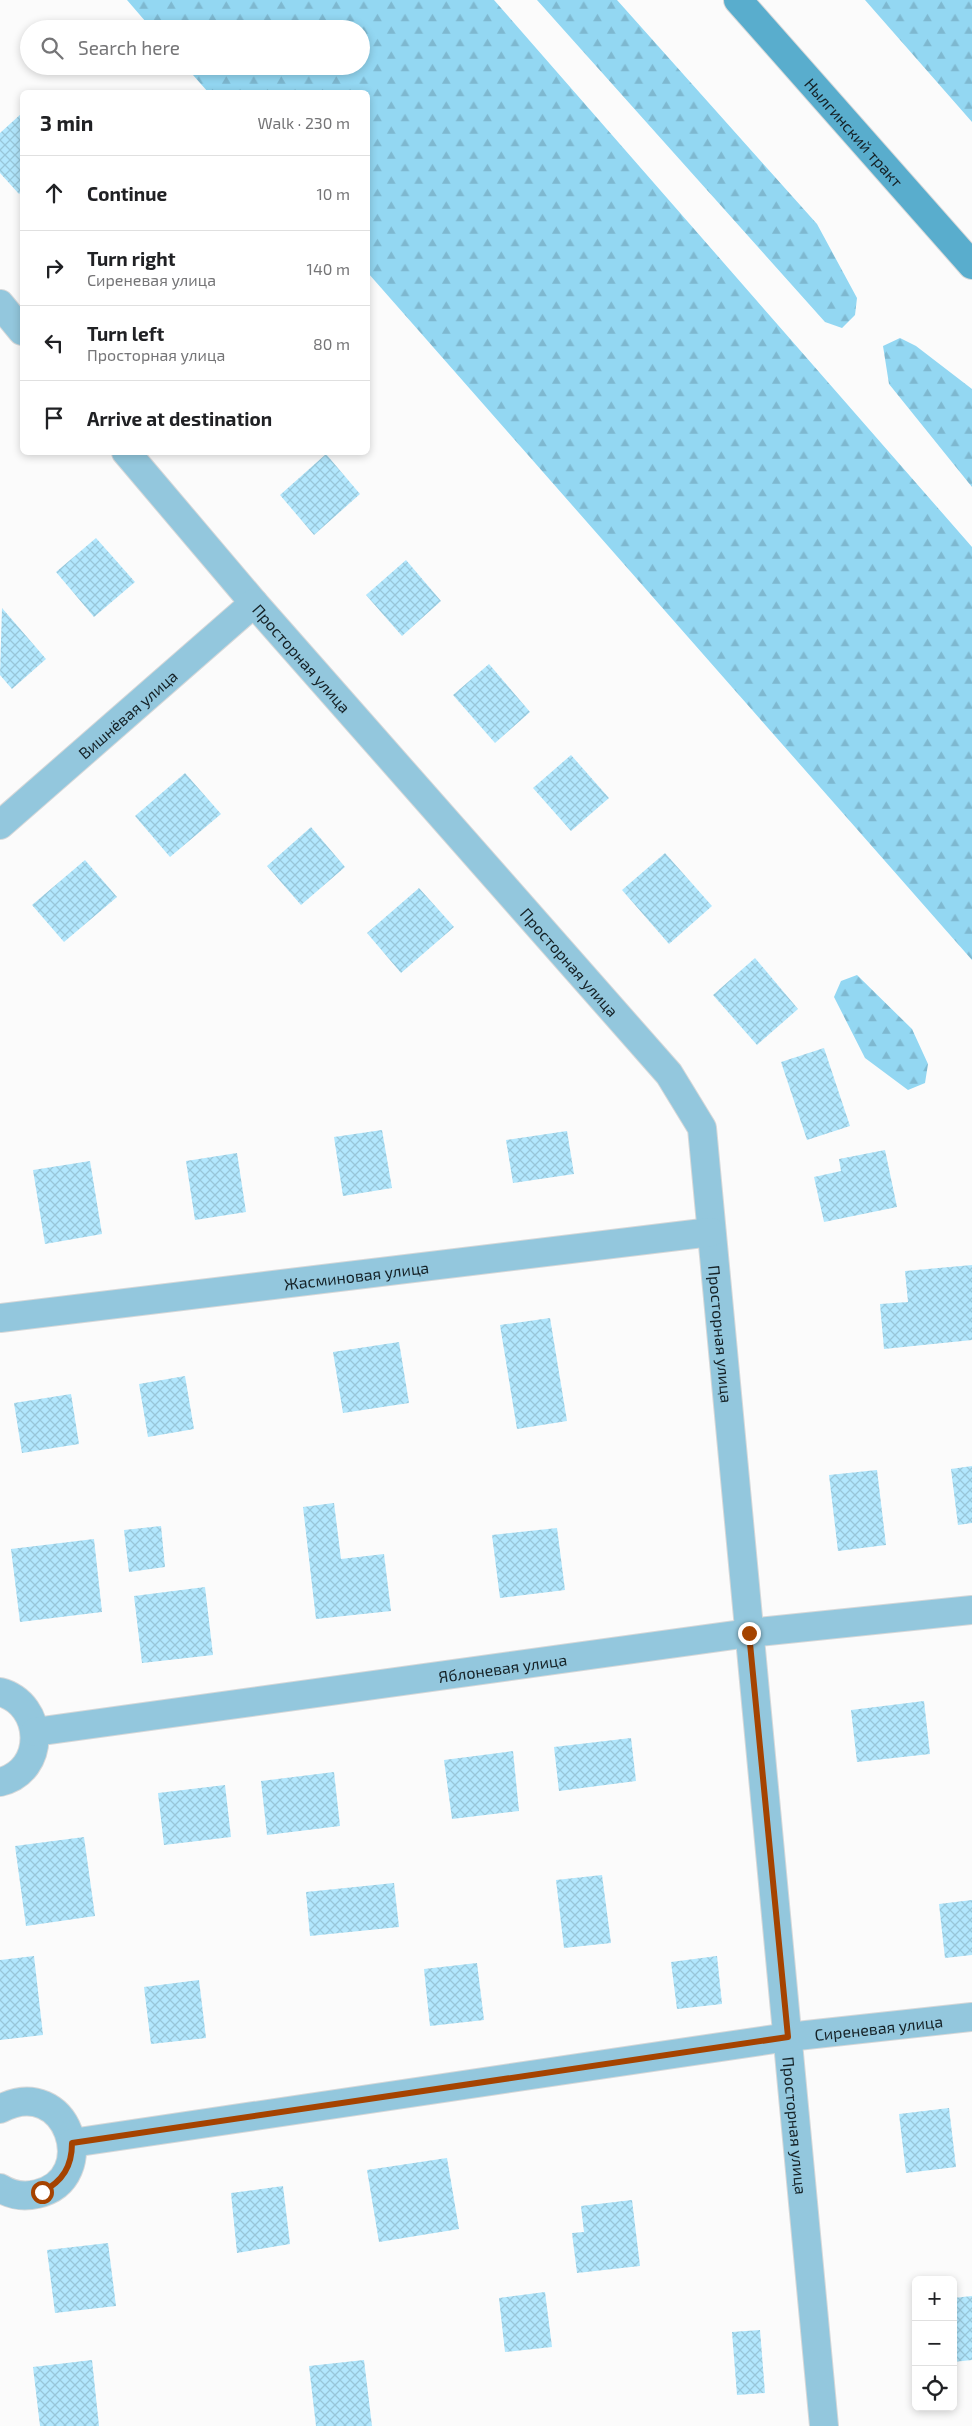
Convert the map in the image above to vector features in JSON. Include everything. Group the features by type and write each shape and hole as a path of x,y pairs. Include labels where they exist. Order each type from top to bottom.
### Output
{"main road":[{"name":"Нылгинский тракт","path":"738,0 972,265"}],"street":[{"path":"0,304 20,329"},
{"name":"Просторная улица","path":"129,455 254,602 669,1074 702,1128 824,2426"},
{"name":"Вишнёвая улица","path":"0,825 254,602"},
{"name":"Жасминовая улица","path":"0,1318 712,1232"},
{"name":"Яблоневая улица","path":"36,1732 749,1633 972,1610"},
{"path":"0,1692 18,1700 27,1709 33,1720 36,1732 32,1756 26,1767 17,1775 0,1782"},
{"name":"Сиреневая улица","path":"72,2143 788,2037 972,2017"},
{"path":"0,2109 20,2101 44,2105 55,2111 64,2120 72,2143 69,2167 53,2187 30,2195 18,2195 0,2188"}],"green space":[{"path":"127,0 494,0 972,547 972,960 370,275 370,90 206,90 193,75 370,75 370,20 144,20"},
{"path":"537,0 617,0 817,224 857,298 855,315 842,328 825,322"},
{"path":"865,0 972,0 972,122"},
{"path":"900,338 916,346 972,389 972,487 889,384 883,346"},
{"path":"857,975 912,1029 928,1064 925,1083 908,1090 865,1058 834,997 841,981"}],"building":[{"path":"20,115 19,194 0,173 0,133"},
{"path":"325,455 360,494 314,535 280,495"},
{"path":"96,538 135,582 94,617 56,572"},
{"path":"406,560 441,601 402,636 366,595"},
{"path":"2,608 46,659 12,689 0,675"},
{"path":"489,664 530,712 495,743 453,695"},
{"path":"571,755 609,798 571,831 533,788"},
{"path":"185,773 221,814 170,857 135,816"},
{"path":"311,827 345,867 301,905 267,866"},
{"path":"665,853 712,906 669,944 622,890"},
{"path":"85,860 117,897 64,942 32,905"},
{"path":"419,888 454,927 401,973 367,933"},
{"path":"755,958 798,1009 757,1045 713,995"},
{"path":"824,1048 850,1126 807,1140 781,1062"},
{"path":"382,1130 392,1188 343,1196 334,1137"},
{"path":"567,1131 574,1174 513,1183 506,1140"},
{"path":"885,1150 897,1207 824,1222 814,1177 841,1171 839,1159"},
{"path":"237,1153 246,1212 195,1220 186,1161"},
{"path":"90,1161 102,1234 45,1244 33,1170"},
{"path":"972,1265 972,1340 884,1349 880,1304 908,1302 905,1271"},
{"path":"550,1318 567,1421 517,1429 500,1325"},
{"path":"399,1342 409,1403 343,1413 333,1352"},
{"path":"185,1376 194,1429 148,1437 139,1384"},
{"path":"71,1394 79,1444 22,1453 14,1403"},
{"path":"972,1466 972,1523 958,1525 951,1469"},
{"path":"877,1470 886,1545 838,1551 829,1475"},
{"path":"334,1503 341,1559 384,1554 391,1611 316,1619 303,1507"},
{"path":"161,1526 165,1567 129,1572 124,1530"},
{"path":"557,1528 565,1590 500,1598 492,1535"},
{"path":"94,1539 102,1612 20,1622 11,1549"},
{"path":"205,1587 213,1655 142,1663 134,1596"},
{"path":"924,1701 930,1754 857,1762 851,1710"},
{"path":"631,1738 636,1781 559,1791 554,1747"},
{"path":"513,1751 519,1811 452,1819 444,1760"},
{"path":"334,1772 340,1826 267,1835 261,1781"},
{"path":"225,1785 231,1837 164,1845 158,1793"},
{"path":"84,1837 95,1916 26,1926 15,1846"},
{"path":"602,1875 611,1943 564,1948 556,1880"},
{"path":"394,1883 399,1927 310,1936 306,1892"},
{"path":"972,1900 972,1955 945,1958 939,1904"},
{"path":"34,1956 43,2035 0,2040 0,1960"},
{"path":"717,1956 722,2004 677,2009 671,1962"},
{"path":"477,1963 484,2020 430,2026 424,1969"},
{"path":"199,1980 206,2038 151,2044 144,1987"},
{"path":"949,2108 956,2167 906,2173 899,2114"},
{"path":"447,2158 459,2229 379,2242 367,2170"},
{"path":"283,2186 290,2244 237,2253 231,2193"},
{"path":"632,2200 640,2266 577,2273 572,2233 584,2232 581,2206"},
{"path":"108,2243 116,2306 55,2313 47,2250"},
{"path":"545,2292 552,2347 505,2352 499,2298"},
{"path":"972,2296 972,2360 957,2362 957,2298"},
{"path":"760,2330 765,2393 737,2395 732,2332"},
{"path":"92,2360 99,2426 40,2426 33,2367"},
{"path":"364,2360 372,2426 316,2426 309,2366"}],"route":[{"path":"42,2192 53,2187 69,2167 72,2156 72,2143 788,2037 749,1633"}]}
